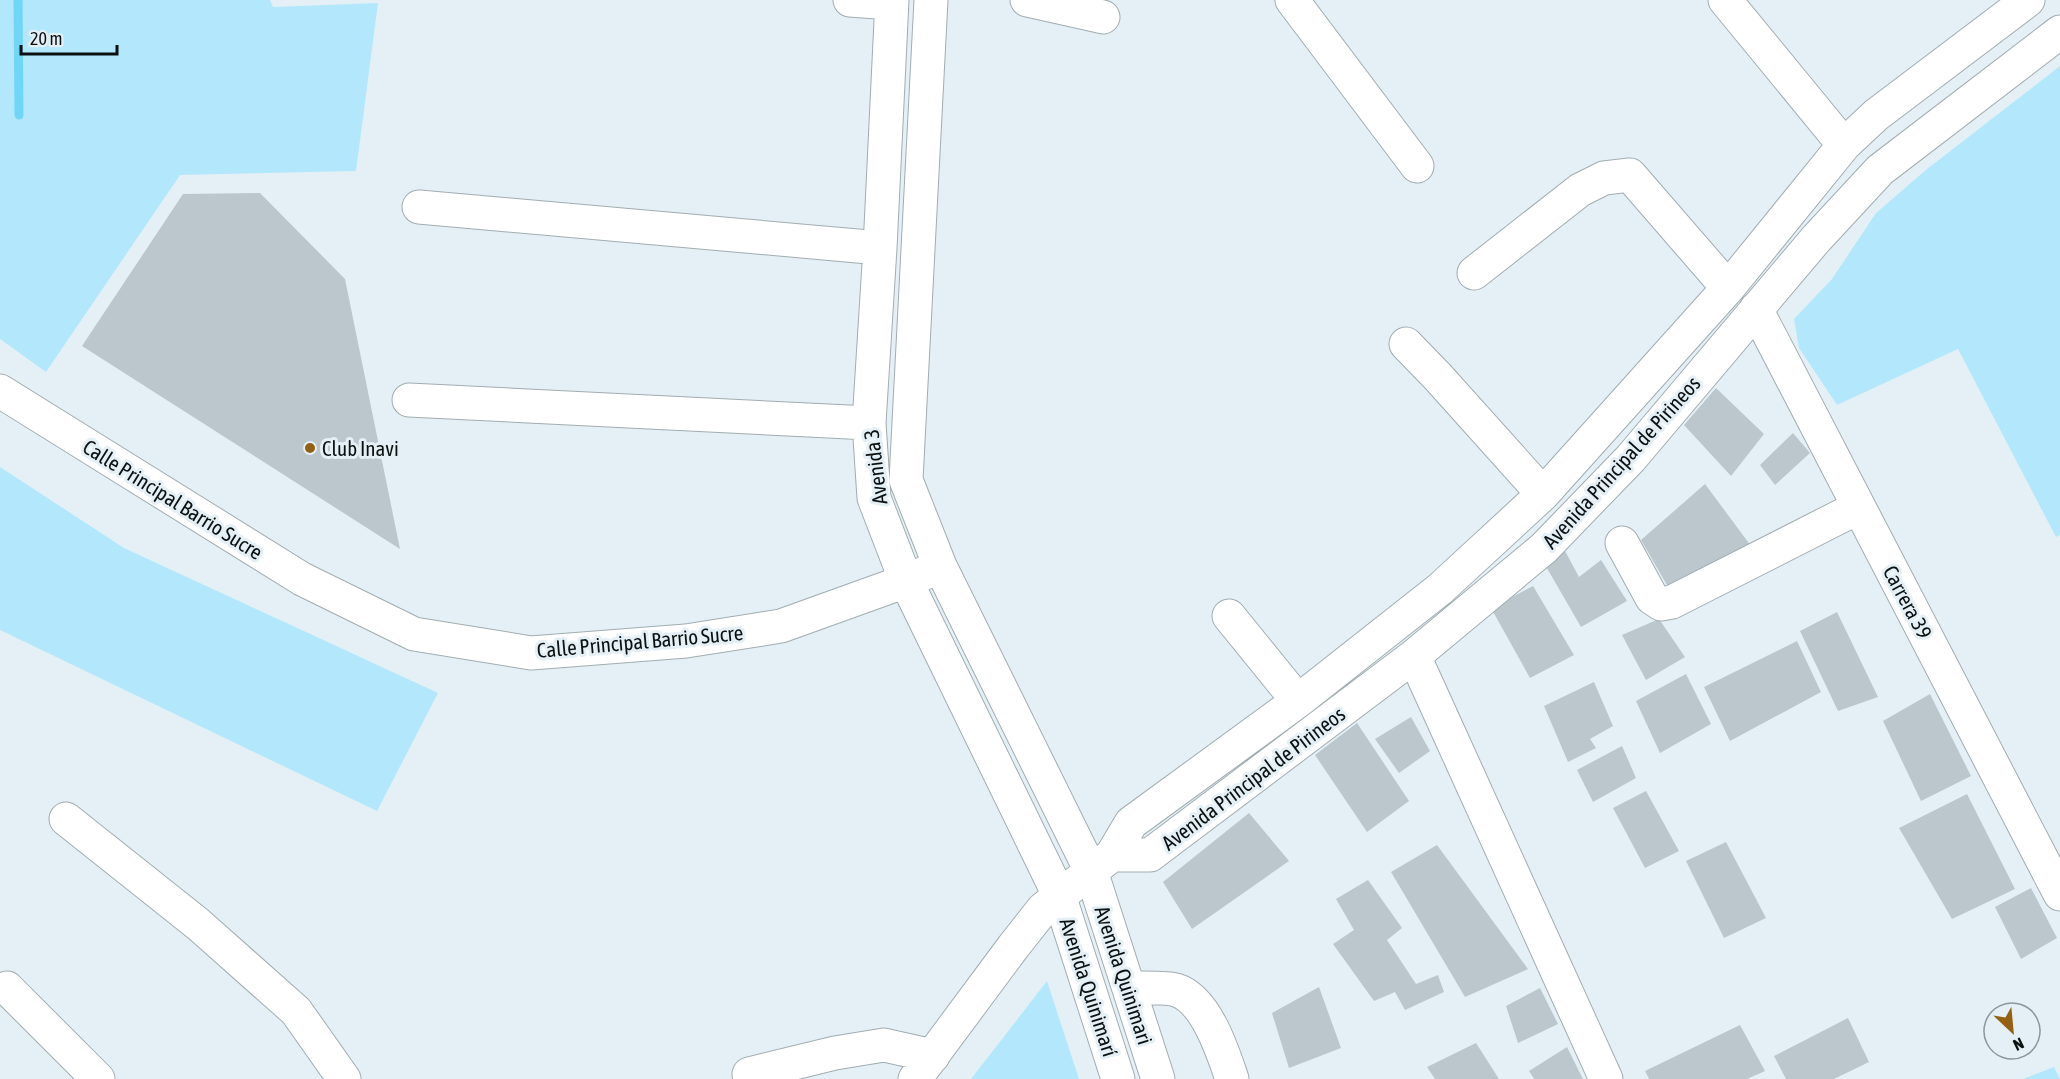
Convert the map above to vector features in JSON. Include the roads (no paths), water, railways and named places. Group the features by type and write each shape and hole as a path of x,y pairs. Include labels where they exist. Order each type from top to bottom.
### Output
{"street":[{"path":"850,0 891,2"},
{"name":"Avenida 3","path":"931,0 906,480 939,566 1101,863"},
{"path":"1027,0 1103,17"},
{"path":"1292,0 1417,166"},
{"path":"1725,0 1845,145"},
{"name":"Avenida Principal de Pirineos","path":"924,1067 1043,909 1101,863 1131,823 1298,701 1440,589 1543,494 1728,288 1845,145 1876,115 2028,0"},
{"name":"Avenida 3","path":"891,2 880,248 869,423 874,498 906,581 1059,895"},
{"name":"Avenida Principal de Pirineos","path":"1101,863 1150,855 1414,656 1544,548 1631,458 1816,238 1880,170 2060,32"},
{"path":"1474,273 1581,190 1604,178 1630,175 1728,288"},
{"path":"419,207 880,248"},
{"name":"Carrera 39","path":"1756,309 2060,894"},
{"path":"1406,344 1543,494"},
{"name":"Calle Principal Barrio Sucre","path":"0,392 302,579 414,634 531,653 686,641 781,626 906,581 939,566"},
{"path":"409,400 869,423"},
{"path":"1622,543 1652,598 1661,604 1672,602 1859,507"},
{"path":"1229,616 1298,701"},
{"path":"1414,656 1606,1079"},
{"path":"66,819 198,924 296,1011 344,1079"},
{"name":"Avenida Quinimari","path":"1101,863 1129,988 1158,1079"},
{"name":"Avenida Quinimarí","path":"1059,895 1118,1079"},
{"path":"7,988 98,1079"},
{"path":"1129,988 1176,990 1199,1006 1221,1047 1232,1079"},
{"path":"749,1074 835,1053 884,1045 924,1067"}],"waterway":[{"path":"18,0 19,115"}],"place":[{"name":"Club Inavi","path":"310,448"}]}
